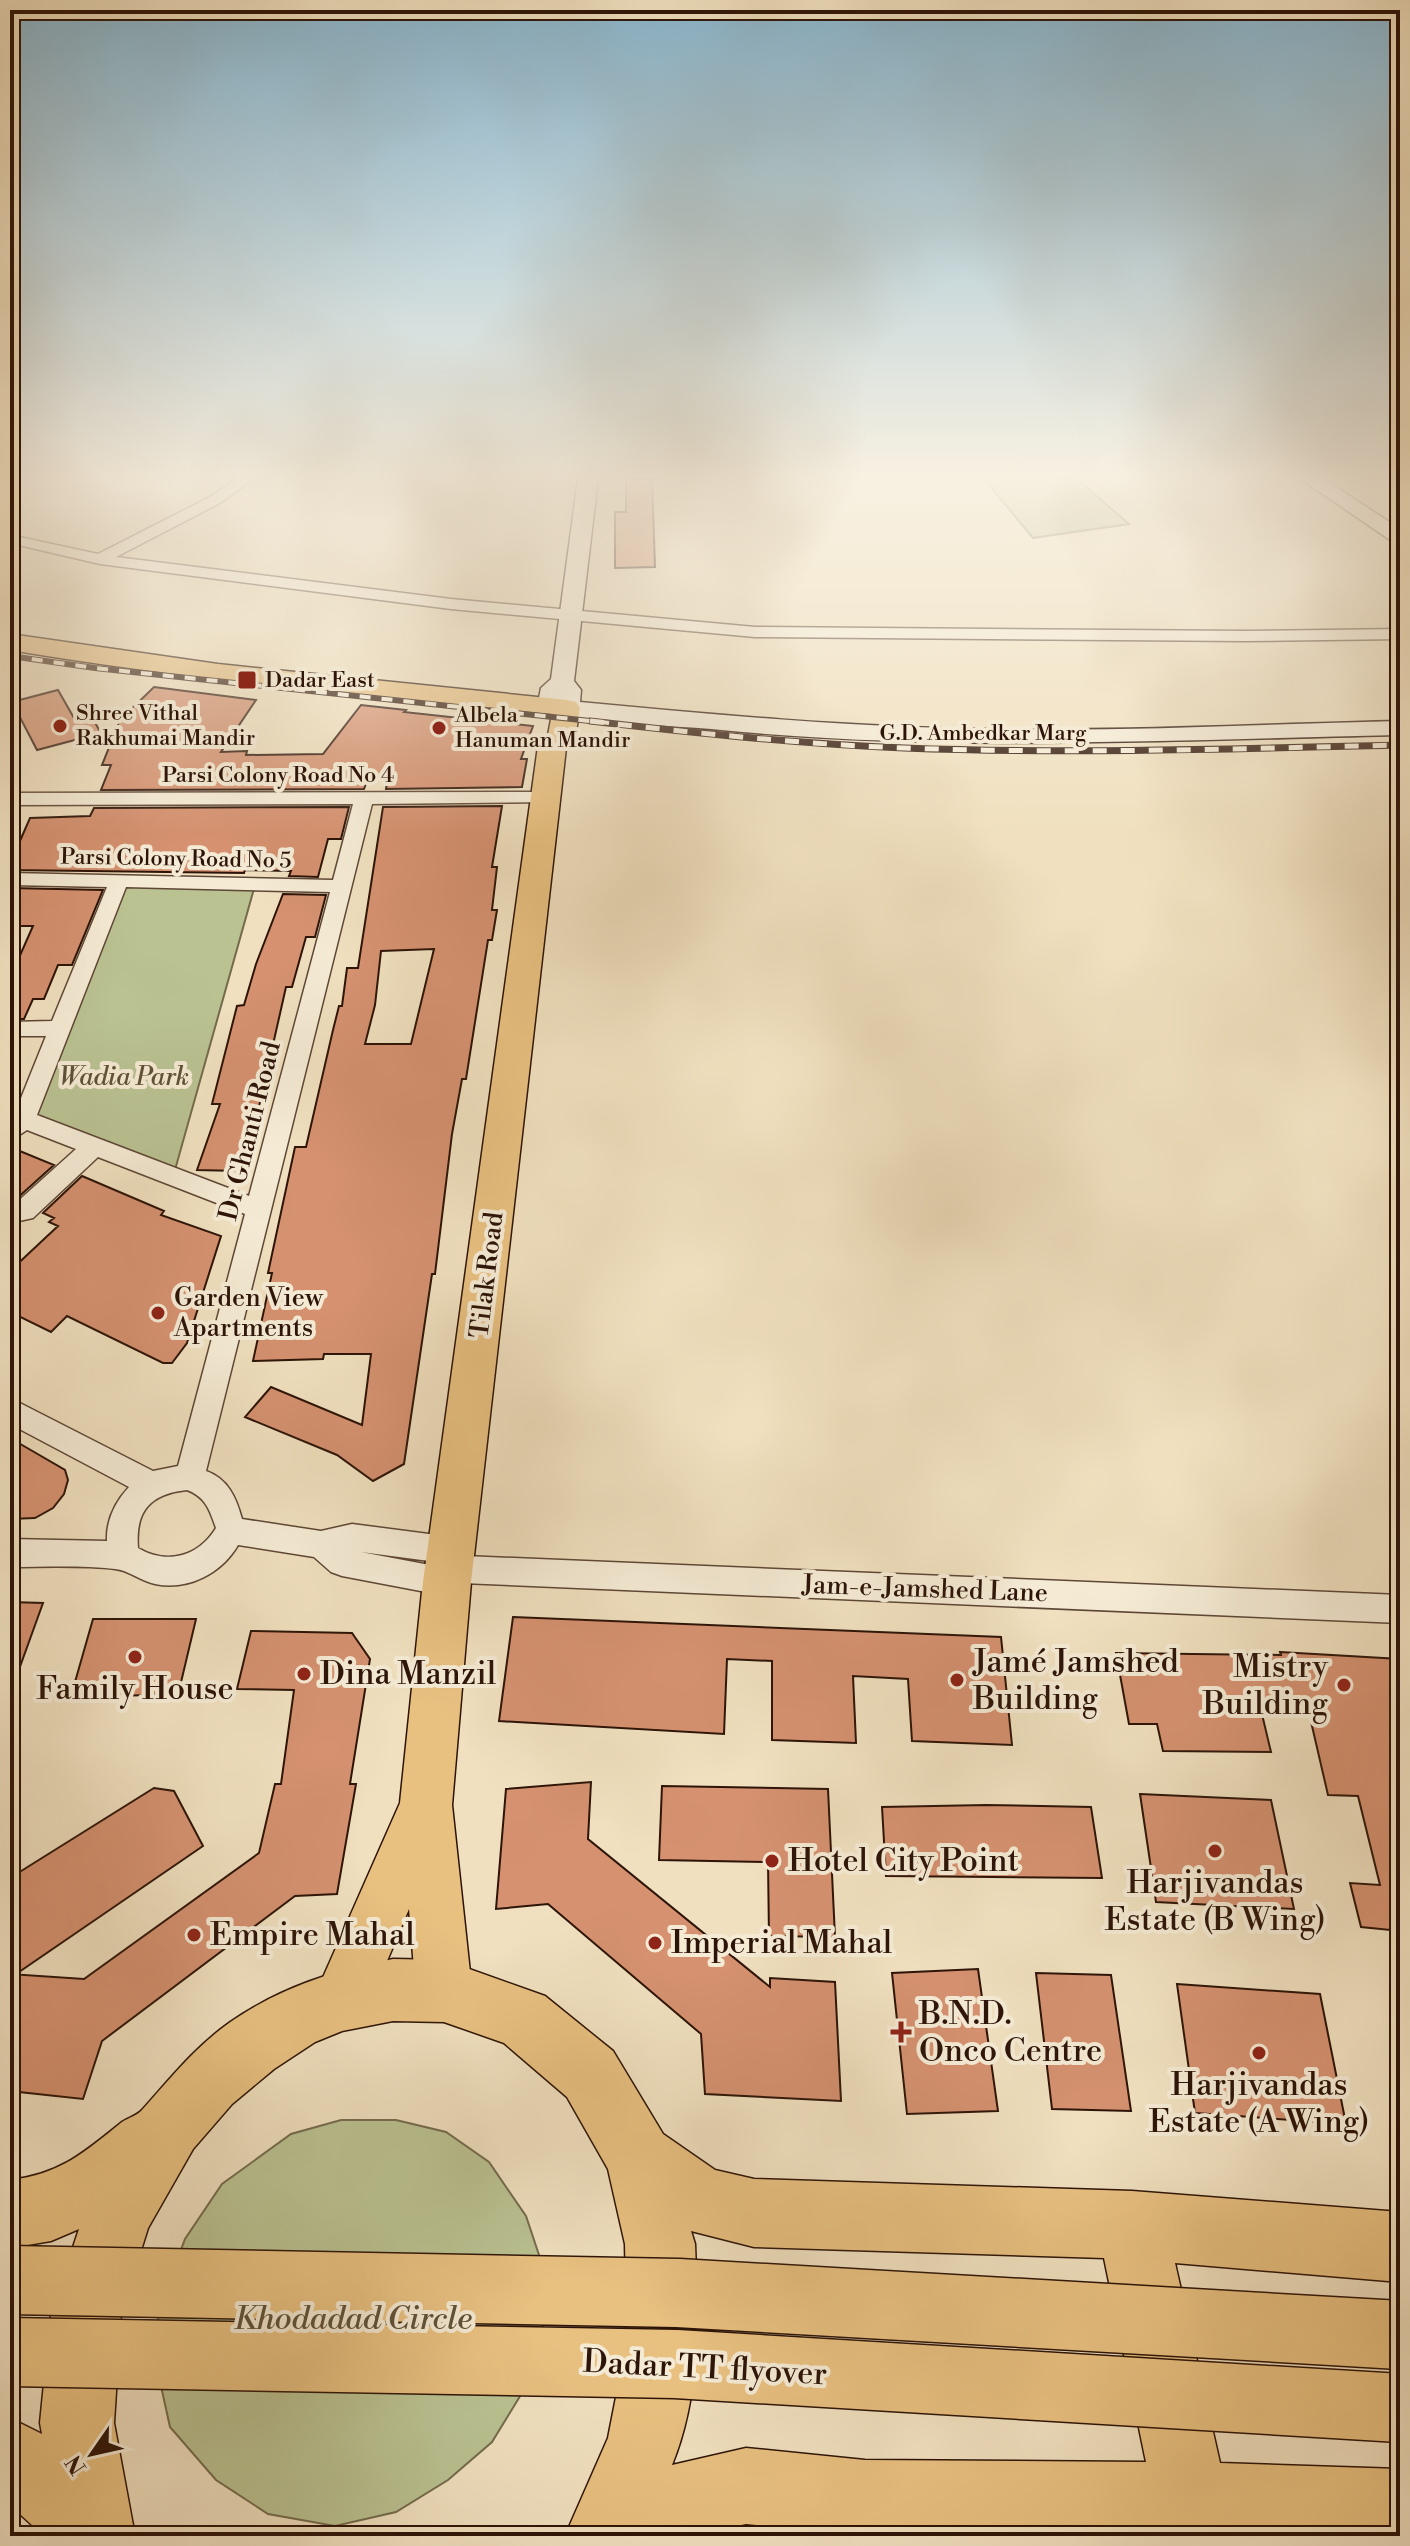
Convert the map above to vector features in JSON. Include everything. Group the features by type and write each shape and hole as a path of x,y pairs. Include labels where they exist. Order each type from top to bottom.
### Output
{"highway":[{"path":"96,2533 77,2423 86,2314 119,2213 170,2126 209,2081 251,2046 295,2018 342,2000 393,1990 444,1991 523,2018 590,2074 639,2158 660,2244 663,2341 644,2442 606,2536"},
{"path":"10,2214 37,2213 81,2195 170,2126"},
{"path":"639,2158 701,2201 754,2213 1132,2225 1400,2247"},
{"path":"1132,2225 1191,2500"},
{"path":"10,2280 678,2293 1400,2335"},
{"name":"Dadar TT flyover","path":"10,2352 676,2364 1400,2408"},
{"path":"10,2455 96,2533"},
{"path":"606,2536 670,2503 746,2486 865,2498 1191,2500 1400,2507"}],"main road":[{"path":"16,651 248,682 562,713 574,598"},
{"name":"G.D. Ambedkar Marg","path":"562,713 771,741 991,749 1130,739 1399,734"},
{"name":"Tilak Road","path":"444,1991 426,1805 449,1567 547,798 562,713"},
{"name":"Tilak Road","path":"342,2000 426,1805"}],"street":[{"path":"403,598 755,632 1400,634"},
{"name":"Parsi Colony Road No 4","path":"17,799 547,798"},
{"path":"10,823 17,799"},
{"name":"Dr Ghanti Road","path":"190,1476 364,799"},
{"name":"Parsi Colony Road No 5","path":"10,879 341,886"},
{"path":"119,881 61,1028 15,1121 94,1147 259,1210"},
{"path":"10,1029 61,1028"},
{"path":"10,1214 24,1211 94,1147"},
{"path":"10,1410 152,1485"},
{"path":"10,1553 123,1555 139,1567 159,1572 182,1571 205,1563 223,1548 231,1530 222,1498 214,1488 190,1476 171,1477 152,1485 134,1499 122,1518 118,1537 123,1555"},
{"name":"Jam-e-Jamshed Lane","path":"231,1530 321,1545 342,1562 1400,1609"}],"green space":[{"name":"Wadia Park","path":"120,882 255,885 173,1177 27,1121"},
{"name":"Khodadad Circle","path":"341,2120 396,2120 446,2132 489,2162 526,2216 547,2279 542,2340 525,2388 492,2442 448,2480 396,2512 335,2526 268,2514 216,2480 170,2427 157,2368 156,2330 161,2304 185,2239 222,2184 291,2134"}],"building":[{"path":"154,687 256,700 221,752 247,751 246,755 323,754 361,705 533,726 521,759 527,759 522,787 386,789 388,777 370,773 364,789 101,790 111,765 102,765 120,720"},
{"name":"Shree Vithal Rakhumai Mandir","path":"58,690 74,718 90,714 101,733 37,750 12,702"},
{"path":"502,806 492,867 497,867 492,910 497,910 492,940 488,940 466,1079 462,1079 452,1134 435,1274 432,1274 404,1464 373,1481 337,1455 245,1417 271,1387 362,1425 371,1354 324,1354 323,1359 253,1361 295,1147 306,1147 339,1006 342,1006 347,968 358,968 383,807","holes":["434,949 411,1044 365,1044 375,1005 381,951"]},
{"path":"349,807 341,839 328,839 318,877 289,876 291,871 10,870 10,850 16,850 30,818 90,816 94,808"},
{"path":"10,888 103,890 72,965 58,965 44,999 33,999 24,1019 10,1019 10,978 33,926 10,926"},
{"path":"283,894 326,895 315,937 306,937 292,987 286,987 256,1120 239,1171 197,1170 220,1104 212,1104 237,1006 244,1005"},
{"path":"10,1147 54,1165 14,1201 10,1199"},
{"path":"82,1176 164,1211 161,1215 221,1236 187,1343 172,1363 163,1363 67,1316 51,1332 10,1312 10,1271 58,1226 49,1222 54,1218 43,1213"},
{"path":"10,1438 65,1470 68,1480 64,1494 53,1508 35,1518 10,1519"},
{"name":"Family House","path":"10,1602 43,1603 13,1686 10,1686"},
{"name":"Jamé Jamshed Building","path":"513,1617 1001,1637 1012,1745 912,1741 908,1679 853,1676 856,1743 772,1740 772,1661 727,1659 724,1734 499,1721"},
{"name":"Family House","path":"93,1619 196,1619 178,1695 71,1696"},
{"name":"Empire Mahal","path":"251,1631 352,1633 370,1659 350,1784 356,1784 337,1894 295,1896 102,2041 83,2099 10,2091 10,1974 84,1979 259,1853 275,1784 281,1784 294,1690 237,1689"},
{"path":"1280,1652 1400,1659 1400,1931 1361,1927 1350,1883 1380,1885 1358,1796 1328,1795 1309,1713 1261,1710 1271,1752 1163,1751 1157,1724 1129,1724 1116,1653 1281,1655"},
{"name":"Imperial Mahal","path":"591,1782 588,1839 770,1987 770,1978 835,1982 841,2101 705,2094 701,2034 548,1904 496,1909 506,1789"},
{"name":"Hotel City Point","path":"662,1786 828,1789 835,1937 769,1936 768,1862 659,1860"},
{"path":"154,1788 174,1791 203,1846 19,1972 10,1951 10,1878"},
{"name":"Harjivandas Estate (B Wing)","path":"1140,1794 1271,1800 1294,1909 1156,1902"},
{"path":"882,1807 1091,1807 1102,1878 886,1876"},
{"path":"978,1969 998,2111 907,2114 892,1973"},
{"path":"1036,1973 1111,1975 1131,2111 1052,2109"},
{"name":"Harjivandas Estate (A Wing)","path":"1177,1984 1320,1994 1346,2124 1195,2113"}],"railway":[{"path":"10,656 95,668 609,723"},
{"path":"590,721 747,738 966,750 1090,751 1400,745"}],"place":[{"name":"Dadar East","path":"247,680"},
{"name":"Shree Vithal Rakhumai Mandir","path":"60,726"},
{"name":"Albela Hanuman Mandir","path":"439,728"},
{"name":"Garden View Apartments","path":"158,1313"},
{"name":"Family House","path":"135,1657"},
{"name":"Dina Manzil","path":"304,1674"},
{"name":"Jamé Jamshed Building","path":"957,1680"},
{"name":"Mistry Building","path":"1344,1685"},
{"name":"Harjivandas Estate (B Wing)","path":"1215,1851"},
{"name":"Hotel City Point","path":"772,1861"},
{"name":"Empire Mahal","path":"194,1935"},
{"name":"Imperial Mahal","path":"655,1943"},
{"name":"B.N.D. Onco Centre","path":"901,2032"},
{"name":"Harjivandas Estate (A Wing)","path":"1259,2053"}]}
